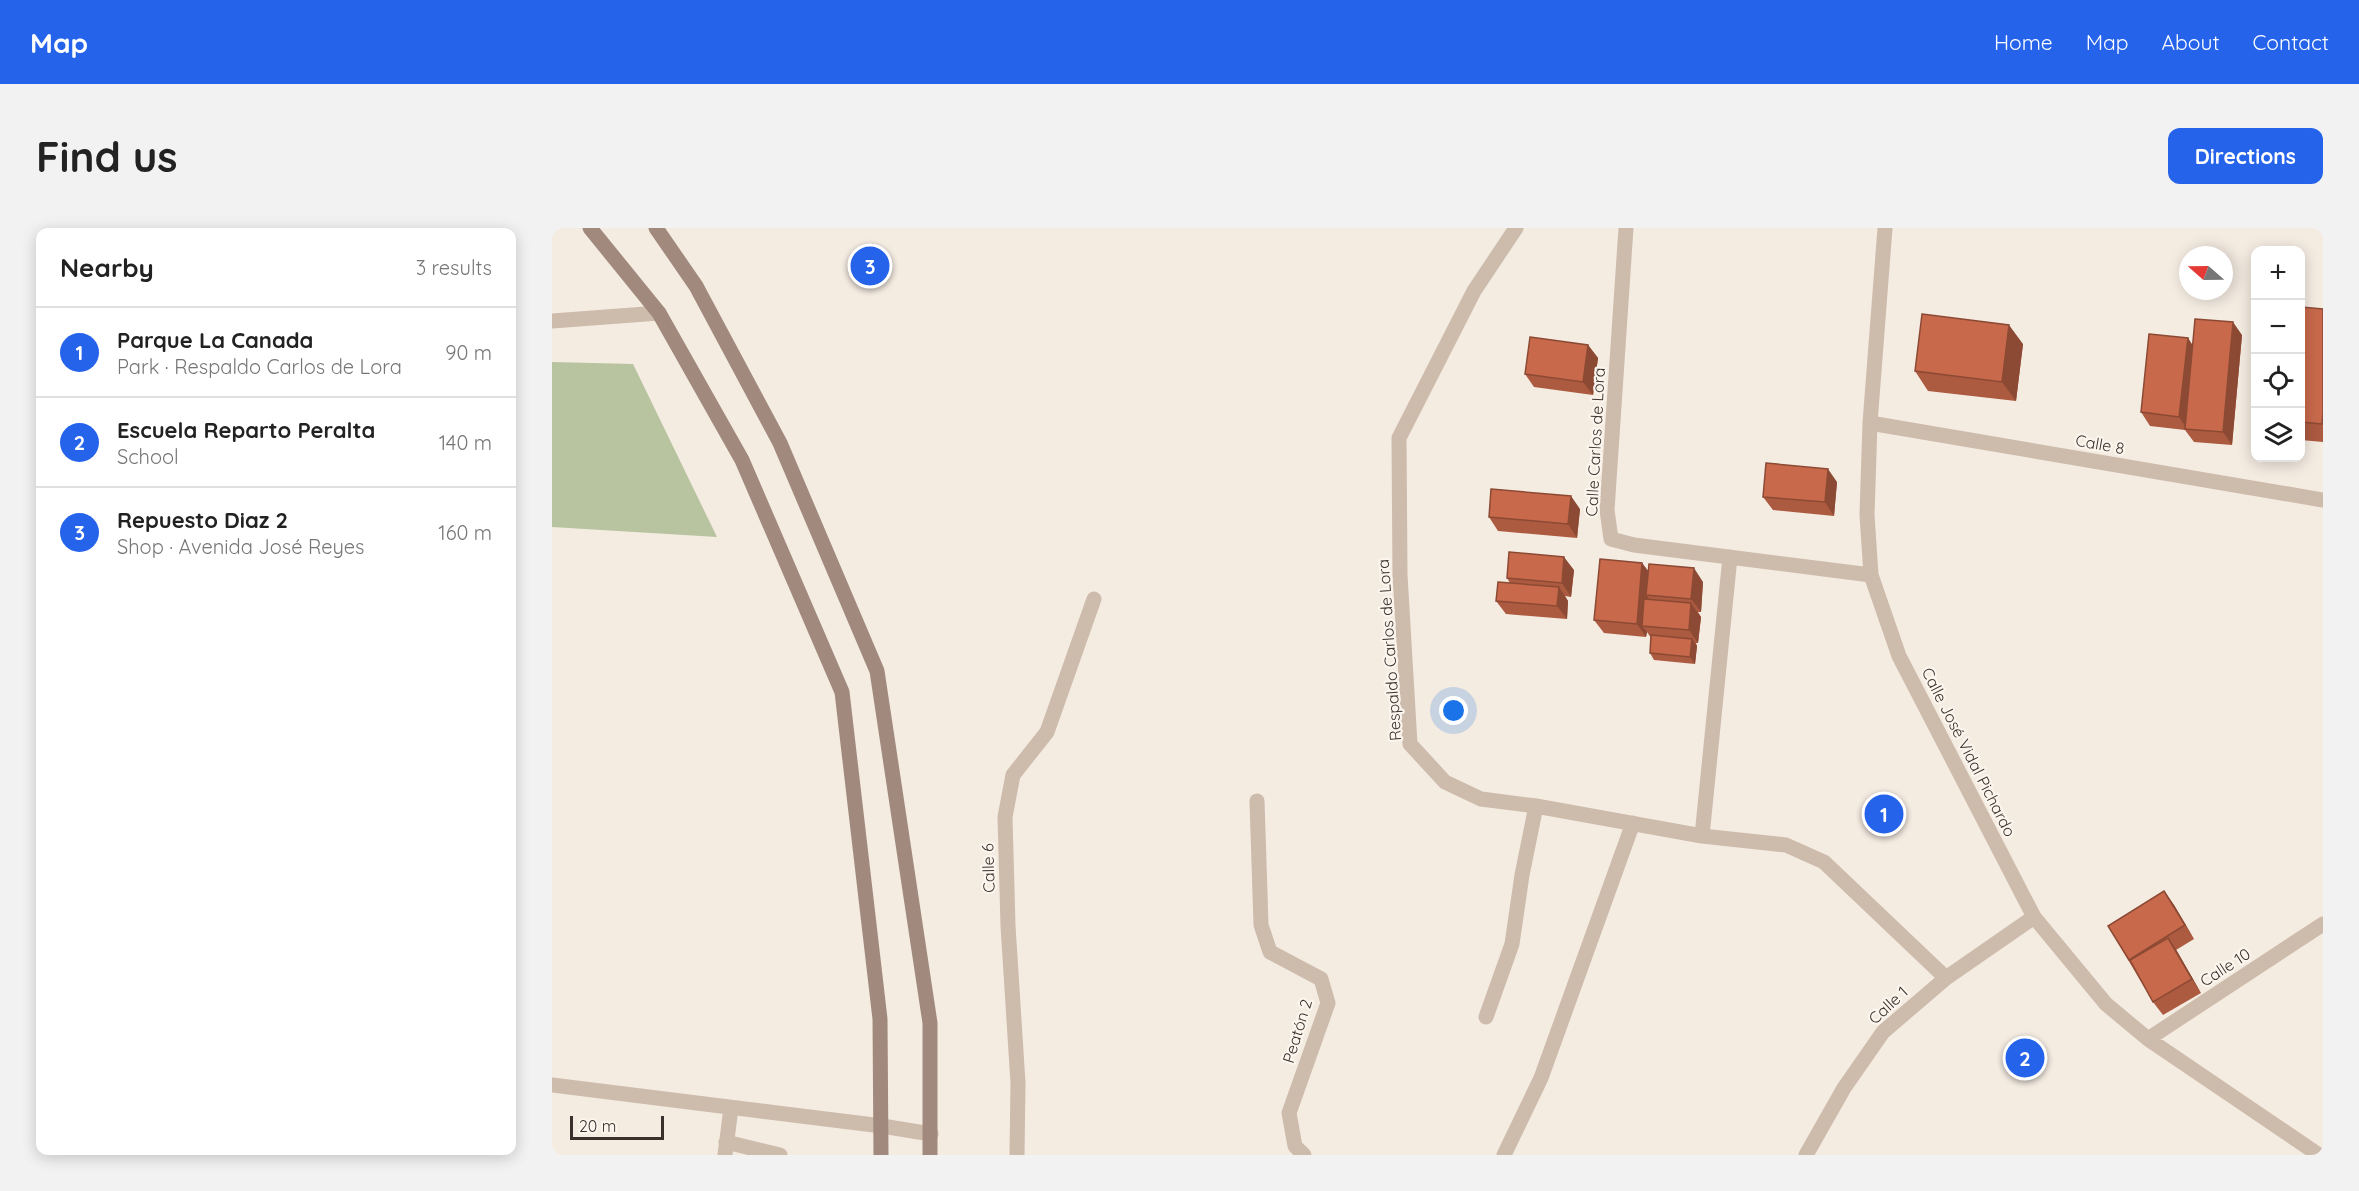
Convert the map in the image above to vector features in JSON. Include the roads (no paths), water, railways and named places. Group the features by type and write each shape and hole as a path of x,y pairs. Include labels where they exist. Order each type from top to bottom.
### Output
{"main road":[{"path":"590,228 659,313 742,460 842,692 880,1019 881,1155"},
{"path":"656,228 696,286 780,442 877,671 930,1023 930,1155"}],"street":[{"name":"Respaldo Carlos de Lora","path":"1516,228 1474,291 1399,438 1401,575 1410,744 1445,782 1481,800 1536,806 1702,836 1786,845 1824,862 1946,978"},
{"name":"Calle Carlos de Lora","path":"1626,228 1606,510 1611,539 1634,545 1871,575"},
{"name":"Calle José Vidal Pichardo","path":"1885,228 1870,423 1867,515 1871,575 1899,656 2034,917 2106,1004 2148,1039 2319,1155"},
{"path":"552,321 659,313"},
{"name":"Calle 8","path":"1870,423 2323,500"},
{"path":"1702,836 1730,557"},
{"name":"Calle 6","path":"1017,1155 1018,1083 1008,926 1005,817 1013,776 1047,732 1094,599"},
{"name":"Peatón 2","path":"1257,801 1261,925 1270,952 1321,979 1328,1003 1289,1113 1295,1146 1304,1155"},
{"path":"1486,1017 1512,944 1522,875 1536,806"},
{"path":"1504,1155 1541,1078 1633,823"},
{"name":"Calle 1","path":"1806,1155 1844,1088 1883,1032 1946,978 2034,917"},
{"name":"Calle 10","path":"2148,1039 2323,924"},
{"path":"552,1085 931,1134"},
{"path":"731,1108 726,1149 780,1155"}],"place":[{"name":"Repuesto Diaz 2","path":"870,266"},
{"name":"Parque La Canada","path":"1884,814"},
{"name":"Escuela Reparto Peralta","path":"2025,1058"}]}
